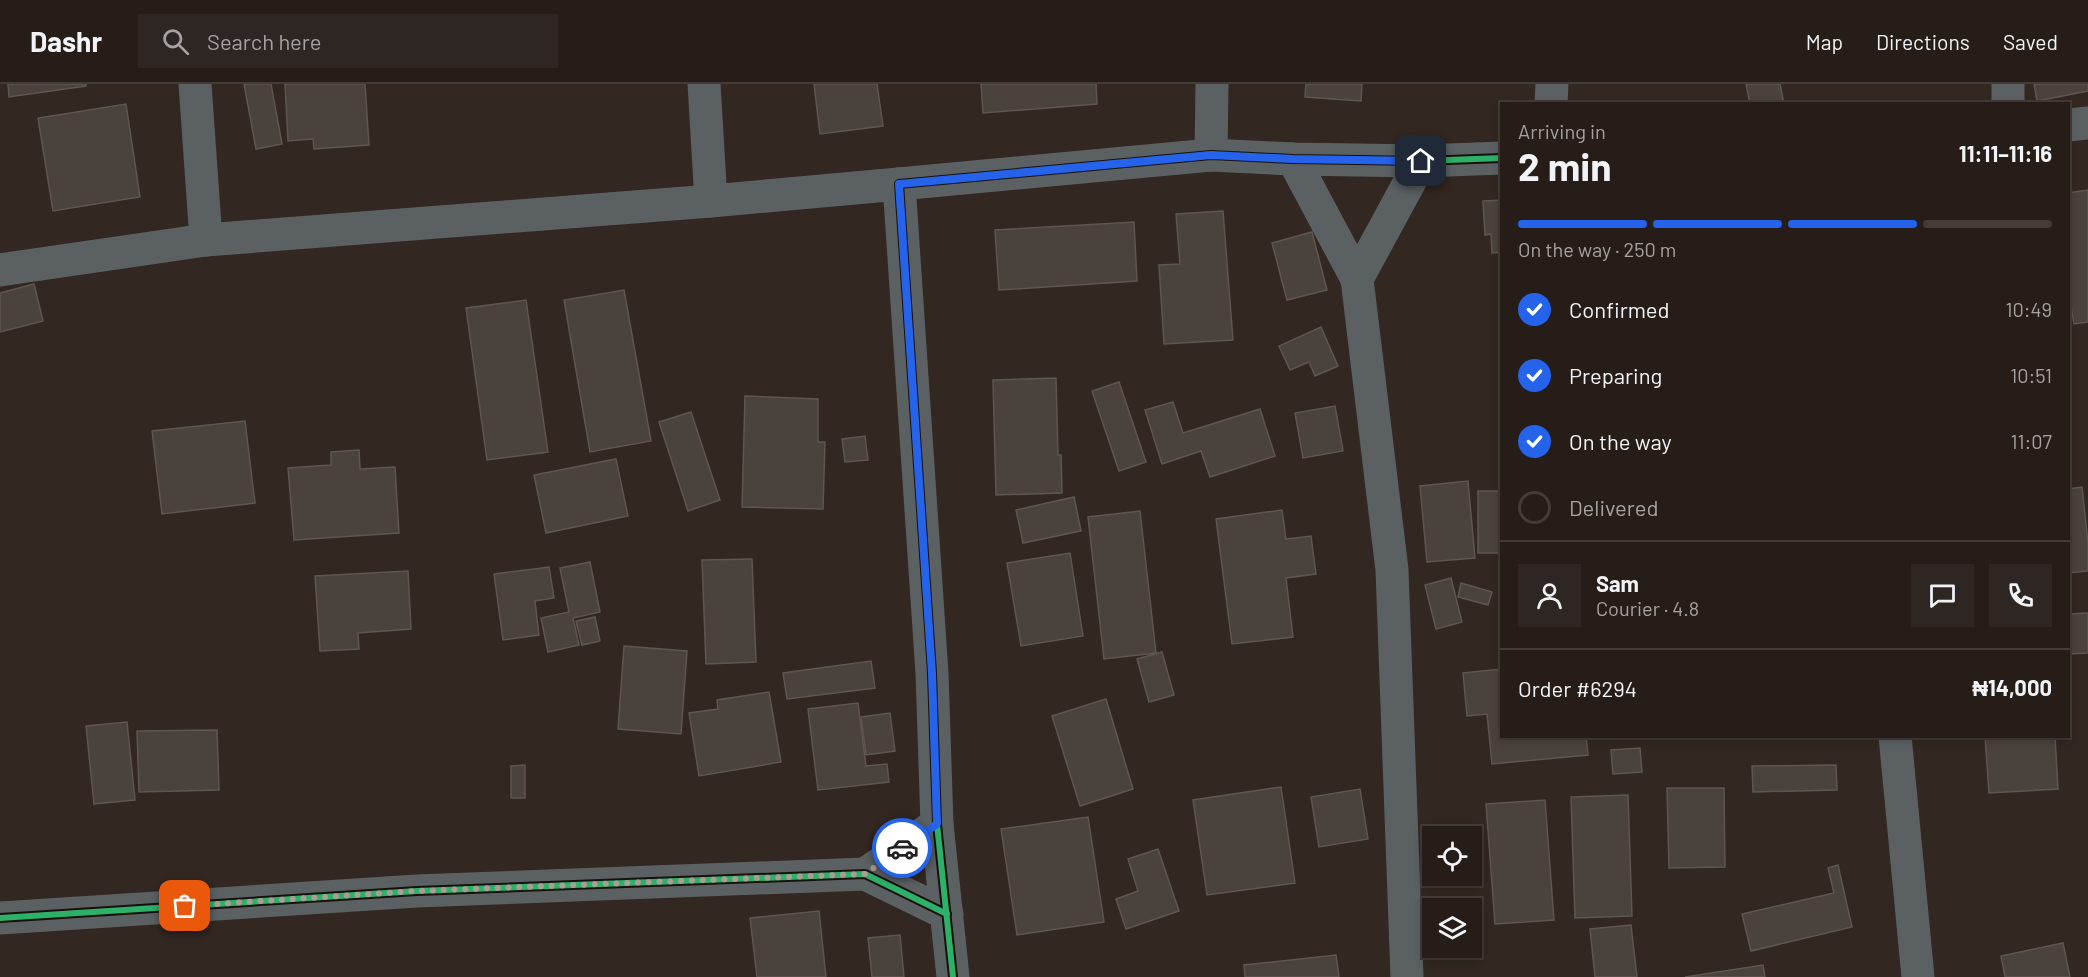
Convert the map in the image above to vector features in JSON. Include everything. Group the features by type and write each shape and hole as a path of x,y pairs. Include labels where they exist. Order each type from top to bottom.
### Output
{"street":[{"path":"195,84 206,240"},
{"path":"704,84 711,201"},
{"path":"1211,155 1212,84"},
{"path":"1551,102 1552,84"},
{"path":"2008,84 2008,102"},
{"path":"2070,125 2088,123"},
{"path":"0,270 206,240 711,201 1211,155 1421,161 1500,158"},
{"path":"1293,159 1357,279 1392,570 1407,977"},
{"path":"1357,279 1421,161"},
{"path":"899,184 932,673 937,824 953,977"},
{"path":"1895,738 1918,977"},
{"path":"865,874 937,824"},
{"path":"0,918 417,891 865,874 947,914"}],"building":[{"path":"8,84 86,84 86,86 9,97"},
{"path":"244,84 271,84 282,144 256,149"},
{"path":"285,84 365,84 369,145 314,149 313,139 288,141"},
{"path":"814,84 877,84 883,126 820,134"},
{"path":"981,84 1096,84 1097,104 983,113"},
{"path":"1306,84 1362,84 1361,101 1305,97"},
{"path":"1746,84 1780,84 1784,102 1750,102"},
{"path":"2034,84 2088,84 2088,91 2037,101"},
{"path":"126,104 140,197 53,211 38,118"},
{"path":"2088,190 2088,322 2074,324 2070,301 2070,193"},
{"path":"1500,200 1500,252 1492,253 1491,234 1485,235 1483,201"},
{"path":"1223,211 1233,340 1164,344 1159,265 1180,264 1176,214"},
{"path":"1134,222 1137,281 999,290 995,230"},
{"path":"1312,232 1327,290 1287,300 1272,243"},
{"path":"34,284 43,321 0,332 0,293"},
{"path":"624,290 651,441 590,452 564,300"},
{"path":"526,300 548,452 487,460 466,308"},
{"path":"1321,327 1338,366 1315,376 1309,362 1290,370 1279,346"},
{"path":"1056,378 1058,455 1061,455 1062,493 996,495 993,380"},
{"path":"1119,382 1146,462 1119,471 1092,391"},
{"path":"745,396 818,399 818,442 825,442 823,509 742,507"},
{"path":"1173,402 1183,433 1260,409 1275,456 1210,477 1201,451 1162,464 1145,410"},
{"path":"1335,406 1343,451 1303,458 1295,413"},
{"path":"691,412 720,500 688,511 659,422"},
{"path":"245,421 255,503 162,514 152,431"},
{"path":"865,436 868,460 845,462 842,439"},
{"path":"359,450 360,469 395,467 399,533 294,540 288,468 331,465 331,452"},
{"path":"616,459 628,516 546,533 534,475"},
{"path":"1468,481 1475,558 1427,562 1420,486"},
{"path":"2082,487 2088,543 2088,571 2070,573 2070,489"},
{"path":"1478,491 1500,491 1500,553 1478,553"},
{"path":"1074,497 1081,531 1023,543 1016,510"},
{"path":"1282,510 1286,539 1311,536 1316,574 1286,578 1293,637 1232,644 1216,519"},
{"path":"1140,511 1156,653 1104,659 1088,517"},
{"path":"1070,553 1083,636 1021,646 1007,563"},
{"path":"752,559 756,662 706,664 702,560"},
{"path":"590,562 600,612 573,618 579,645 548,652 541,618 569,612 560,568"},
{"path":"549,567 554,598 535,601 539,635 503,640 494,574"},
{"path":"408,571 411,629 358,633 359,649 320,651 315,576"},
{"path":"1451,578 1462,622 1436,629 1425,585"},
{"path":"1461,583 1492,592 1488,605 1458,597"},
{"path":"2088,613 2088,653 2070,654 2070,614"},
{"path":"595,617 600,641 582,645 576,621"},
{"path":"624,646 687,651 681,734 618,729"},
{"path":"1162,652 1174,695 1149,702 1137,659"},
{"path":"871,661 875,688 787,699 783,673"},
{"path":"1500,669 1500,738 1586,738 1588,755 1492,764 1487,714 1467,716 1463,673"},
{"path":"769,692 781,762 699,776 689,713 718,709 717,700"},
{"path":"1106,699 1133,789 1080,806 1052,716"},
{"path":"858,703 866,766 887,764 889,782 818,790 808,709"},
{"path":"890,713 895,751 866,755 861,717"},
{"path":"127,722 135,800 94,804 86,726"},
{"path":"217,730 219,790 139,792 137,731"},
{"path":"1985,738 2055,738 2058,789 1989,793"},
{"path":"1640,748 1642,772 1613,774 1611,750"},
{"path":"525,765 525,798 511,798 511,766"},
{"path":"1836,765 1837,790 1753,792 1752,766"},
{"path":"1281,787 1295,883 1207,895 1193,800"},
{"path":"1667,788 1724,788 1725,867 1669,868"},
{"path":"1360,789 1368,839 1319,847 1311,797"},
{"path":"1628,795 1632,916 1575,918 1571,797"},
{"path":"1545,800 1554,920 1495,924 1486,804"},
{"path":"1088,817 1104,922 1017,935 1001,829"},
{"path":"1158,849 1179,911 1126,929 1116,899 1138,891 1128,859"},
{"path":"1838,865 1852,927 1751,951 1742,914 1834,893 1828,868"},
{"path":"819,911 826,977 757,977 750,918"},
{"path":"1631,925 1637,977 1595,977 1590,929"},
{"path":"900,935 904,977 872,977 868,938"},
{"path":"2063,943 2070,977 2005,977 2001,956"},
{"path":"1336,955 1339,977 1245,977 1244,965"},
{"path":"1763,965 1765,977 1685,977"}],"cycle path":[{"path":"953,977 937,824 932,673 899,184 1211,155 1421,161 1500,158"},
{"path":"0,918 417,891 865,874 947,914"}],"way so far":[{"path":"185,906 417,891 865,874 902,848"}],"route":[{"path":"902,848 937,824 932,673 899,184 1211,155 1421,161"}]}
